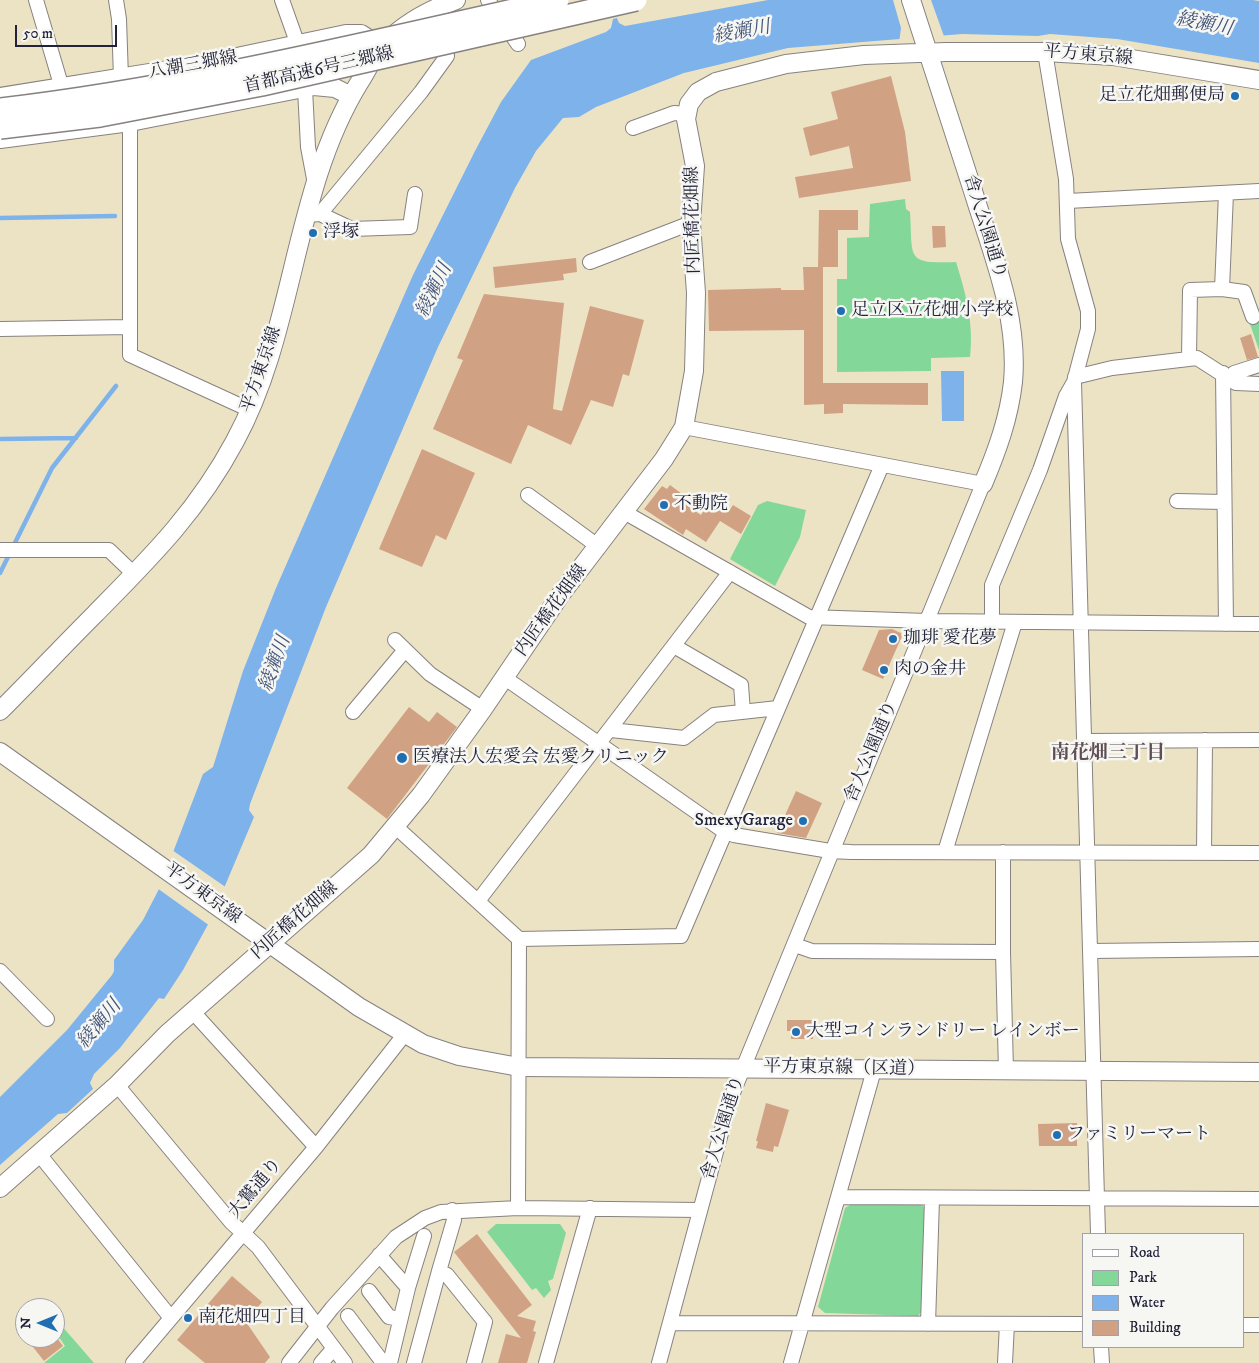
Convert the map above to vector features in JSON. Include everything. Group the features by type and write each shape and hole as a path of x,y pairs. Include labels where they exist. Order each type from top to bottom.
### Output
{"highway":[{"name":"首都高速6号三郷線","path":"0,108 84,99 255,67 558,0"},
{"name":"首都高速6号三郷線","path":"0,128 100,116 262,85 636,0"}],"main road":[{"name":"平方東京線","path":"0,711 161,548 186,518 222,464 250,410 264,374 314,214 315,185 327,147 351,96 382,47 400,29 438,7 456,0"},
{"name":"舎人公園通り","path":"911,0 1000,278 1011,326 1013,356 1010,400 998,447 983,484"},
{"name":"八潮三郷線","path":"0,97 199,65 354,34 361,34 382,47"},
{"name":"平方東京線","path":"926,46 1113,56 1259,80"},
{"path":"687,114 693,98 704,88 716,82 740,75 812,60 926,46"},
{"path":"247,101 348,57 382,47"},
{"path":"199,65 206,109"},
{"path":"0,140 130,122 324,86 351,96"},
{"name":"内匠橋花畑線","path":"0,1188 117,1085 167,1034 370,855 396,826 483,709 561,594 599,547 664,459 684,426 692,390 696,351 696,293 691,223 695,166 687,127 687,114"},
{"name":"平方東京線","path":"0,752 360,1007 404,1035"},
{"name":"平方東京線（区道）","path":"404,1035 421,1044 459,1056 519,1067 1259,1072"}],"street":[{"path":"36,0 62,88"},
{"path":"116,0 119,20 121,78"},
{"path":"282,0 298,45"},
{"path":"488,0 518,44"},
{"path":"415,194 410,227 352,228 314,214 421,92 447,56 438,7"},
{"path":"992,622 992,585 1040,470 1066,396 1074,380 1088,329 1088,311 1069,246 1068,201 1045,52"},
{"path":"305,89 308,147 315,185"},
{"path":"633,128 674,113 687,114"},
{"path":"130,122 130,354 250,410"},
{"path":"1068,201 1259,191"},
{"path":"1222,289 1226,193"},
{"path":"590,262 691,223"},
{"path":"1190,358 1190,290 1222,289 1244,292 1253,317"},
{"path":"0,329 129,327"},
{"path":"1074,380 1112,368 1197,358 1236,383 1246,385 1259,384"},
{"path":"1226,375 1259,365"},
{"path":"1226,375 1224,502 1226,624"},
{"path":"1074,380 1098,1233"},
{"path":"684,426 983,484"},
{"path":"396,826 519,939 681,936 882,465"},
{"name":"舎人公園通り","path":"659,1363 730,1100 795,945 830,851 983,484"},
{"path":"528,495 599,547"},
{"path":"1176,501 1224,502"},
{"path":"624,512 809,617 927,621 1259,624"},
{"path":"0,550 108,550 134,574"},
{"path":"478,901 611,730 730,572"},
{"path":"945,852 1015,622"},
{"path":"394,640 430,674 483,709"},
{"path":"674,646 741,685 743,712"},
{"path":"353,712 405,650"},
{"path":"505,678 724,832 830,851 1259,853"},
{"path":"611,730 684,738 714,715 778,708"},
{"path":"1204,853 1205,740"},
{"path":"1085,741 1259,740"},
{"path":"1003,852 1006,1071"},
{"path":"518,1208 519,939"},
{"path":"795,945 812,951 1003,952"},
{"path":"1091,951 1259,949"},
{"path":"0,971 47,1019"},
{"path":"193,1012 316,1147"},
{"name":"大鷲通り","path":"133,1363 316,1147 404,1035"},
{"path":"791,1363 874,1070"},
{"path":"117,1085 231,1222 258,1247 345,1363"},
{"path":"39,1154 171,1318"},
{"path":"839,1197 932,1199 1259,1199"},
{"path":"928,1324 932,1199"},
{"path":"289,1363 332,1308 396,1236 425,1218 452,1210 518,1208 700,1210"},
{"path":"546,1363 590,1208"},
{"path":"414,1363 454,1220 452,1210"},
{"path":"348,1316 381,1360 390,1362 408,1288 424,1236"},
{"path":"379,1255 408,1288"},
{"path":"439,1271 447,1274 485,1322 474,1363"},
{"path":"369,1291 389,1317 400,1319"},
{"path":"670,1323 1082,1324"},
{"path":"1005,1363 1007,1324"},
{"path":"1244,1325 1259,1325"},
{"path":"321,1363 334,1348"},
{"path":"1101,1348 1102,1363"}],"green space":[{"path":"905,199 906,209 910,212 912,249 915,255 928,262 956,262 970,321 970,357 931,358 931,371 837,372 837,279 847,279 847,238 869,237 870,204"},
{"path":"1259,321 1259,350 1250,324"},
{"path":"767,501 806,510 800,537 775,586 730,559 758,505"},
{"path":"850,1205 922,1205 926,1210 923,1310 918,1316 825,1313 818,1307 845,1208"},
{"path":"496,1224 560,1224 566,1233 553,1279 548,1281 551,1290 544,1298 536,1288 532,1290 487,1232"},
{"path":"65,1330 94,1363 44,1363 65,1348"}],"water":[{"name":"綾瀬川","path":"768,0 1253,0 1259,1 1259,63 1117,39 1050,34 1038,36 962,34 788,48 684,73 596,107 579,117 563,118 536,151 515,188 438,347 326,607 250,804 249,810 254,817 211,919 183,970 164,999 159,998 120,1048 94,1074 90,1083 93,1089 67,1113 58,1114 0,1165 0,1097 67,1030 112,975 114,960 143,920 159,889 203,774 213,767 243,671 276,588 413,275 501,102 531,60 606,32 611,28 613,19 617,18 619,23 625,26"},
{"path":"941,371 964,371 964,421 942,421"}],"pier":[{"path":"893,0 931,0 945,39 899,43 901,28"},
{"path":"172,850 227,888 210,926 157,888"}],"building":[{"path":"891,76 905,132 911,181 799,198 795,177 853,168 849,146 810,156 803,128 838,119 831,92"},
{"path":"819,210 858,210 858,230 838,230 838,267 823,267 823,383 928,383 928,405 843,404 843,413 824,414 824,404 804,405 804,330 709,331 708,290 781,288 781,290 804,290 803,267 818,267"},
{"path":"932,226 945,226 946,247 933,248"},
{"path":"576,258 577,272 563,274 564,280 495,288 493,267"},
{"path":"484,294 564,303 553,409 562,411 590,306 644,320 629,376 623,374 613,407 591,400 571,445 528,425 511,464 433,429 463,360 457,358"},
{"path":"1251,334 1258,357 1247,360 1240,338"},
{"path":"422,449 475,473 446,540 436,535 422,567 379,549"},
{"path":"670,485 682,494 679,498 684,501 683,503 701,515 711,499 729,511 733,505 751,516 741,534 720,521 706,542 686,529 683,535 644,509 662,486 667,489"},
{"path":"892,629 903,634 883,679 862,670 879,630"},
{"name":"医療法人宏愛会 宏愛クリニック","path":"409,707 429,722 437,712 457,727 387,819 347,788"},
{"path":"796,791 822,803 806,838 777,833"},
{"path":"787,1020 813,1020 813,1039 791,1039 791,1031 787,1031"},
{"path":"766,1103 789,1110 778,1147 774,1146 773,1152 756,1148 758,1141 756,1141"},
{"path":"1077,1123 1077,1146 1039,1146 1038,1124"},
{"path":"477,1234 532,1305 517,1316 536,1321 533,1331 536,1332 527,1363 498,1363 506,1334 521,1338 454,1252"},
{"path":"232,1276 262,1302 246,1322 270,1357 265,1363 205,1363 177,1340"},
{"path":"34,1348 60,1348 44,1361"}],"waterway":[{"path":"0,218 115,216"},
{"path":"0,573 52,468 116,386"},
{"path":"0,439 76,438"}],"place":[{"name":"足立花畑郵便局","path":"1235,96"},
{"name":"浮塚","path":"313,233"},
{"name":"足立区立花畑小学校","path":"841,311"},
{"name":"不動院","path":"664,505"},
{"name":"珈琲 愛花夢","path":"893,639"},
{"name":"肉の金井","path":"884,670"},
{"name":"医療法人宏愛会 宏愛クリニック","path":"402,758"},
{"name":"SmexyGarage","path":"803,821"},
{"name":"大型コインランドリー レインボー","path":"796,1032"},
{"name":"ファミリーマート","path":"1057,1135"},
{"name":"南花畑四丁目","path":"188,1318"}],"district":[{"name":"南花畑三丁目","path":"1108,754"}]}
